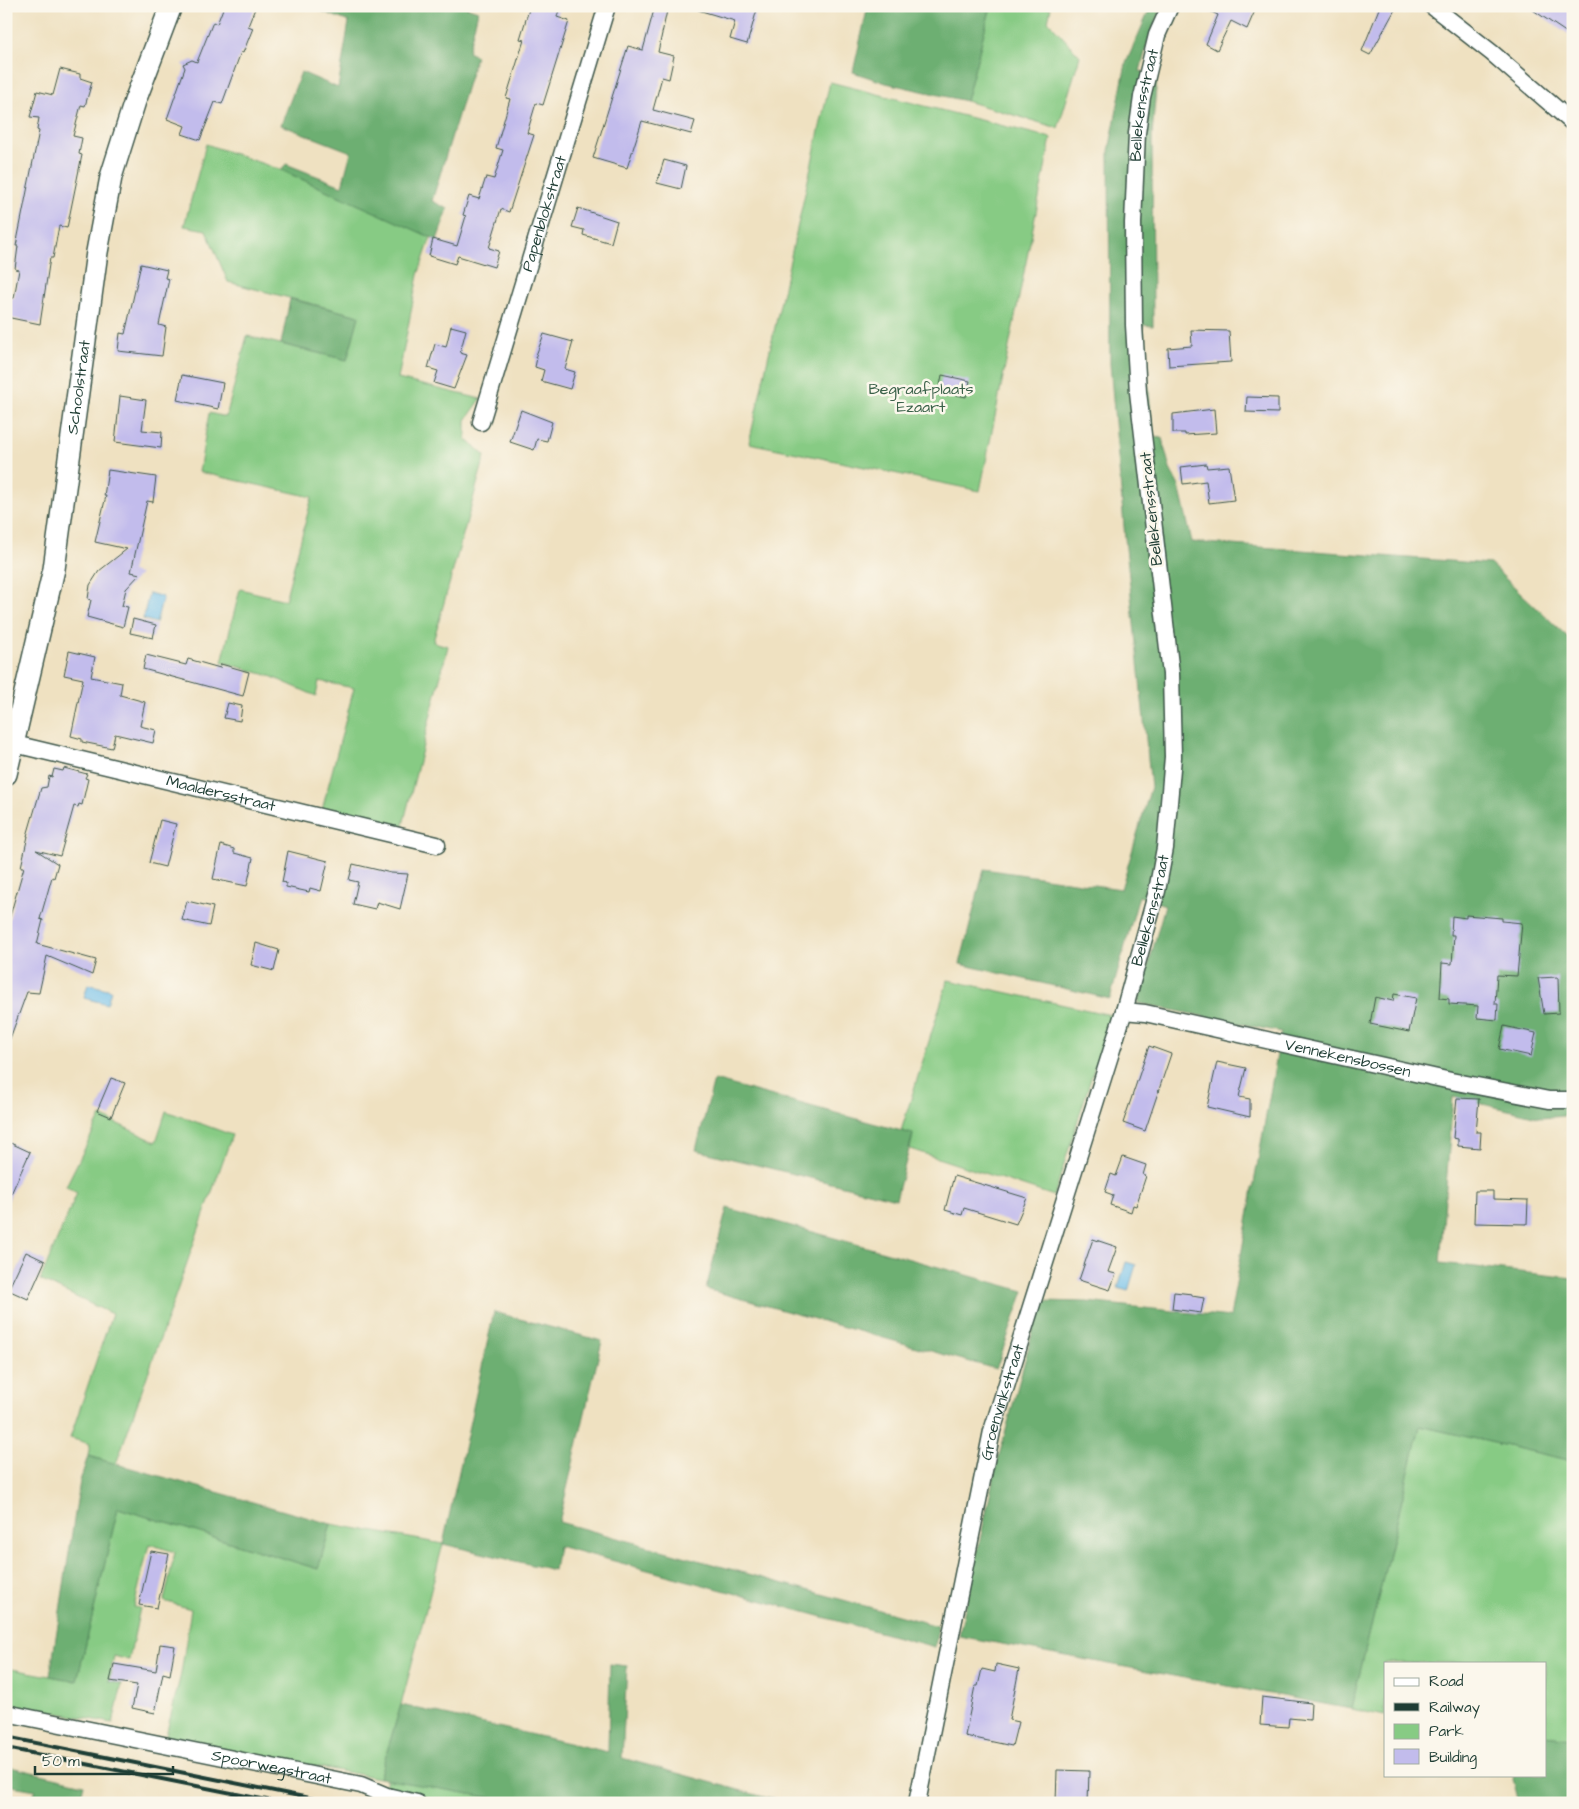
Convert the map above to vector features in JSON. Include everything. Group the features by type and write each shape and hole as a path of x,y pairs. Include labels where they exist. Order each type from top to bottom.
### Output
{"street":[{"name":"Schoolstraat","path":"6,774 10,742 54,569 104,214 112,177 135,101 171,6"},
{"name":"Papenblokstraat","path":"481,422 607,6"},
{"name":"Bellekensstraat","path":"1124,1011 1157,891 1165,848 1173,757 1171,674 1157,569 1138,392 1134,325 1137,133 1142,97 1157,35 1170,6"},
{"path":"1432,6 1492,52 1573,123"},
{"name":"Maaldersstraat","path":"10,742 437,845"},
{"name":"Vennekensbossen","path":"1124,1011 1145,1013 1461,1083 1549,1100 1573,1100"},
{"name":"Groenvinkstraat","path":"918,1803 992,1431 1124,1011"},
{"name":"Spoorwegstraat","path":"6,1713 361,1785 387,1796 417,1803"}],"green space":[{"path":"309,6 463,6 478,11 468,52 476,56 432,201 448,209 437,240 281,170 286,164 342,186 351,152 281,125 301,72 338,88 349,22"},
{"path":"868,6 948,6 960,9 961,6 991,6 966,101 886,83 853,72"},
{"path":"991,6 1043,6 1051,8 1048,21 1080,56 1058,128 966,101"},
{"path":"1151,6 1162,6 1148,41 1140,71 1157,76 1152,134 1153,326 1143,325 1153,437 1162,438 1170,469 1179,486 1192,542 1490,564 1573,642 1573,1115 1542,1118 1453,1097 1440,1263 1573,1278 1573,1461 1420,1426 1351,1709 959,1636 996,1467 1041,1301 1087,1302 1230,1317 1281,1032 1138,1003 1165,905 1139,896 1110,999 960,964 984,869 1121,889 1151,787 1125,538 1110,364 1109,151 1126,63"},
{"name":"Begraafplaats Ezaart","path":"830,82 1051,138 980,491 749,443"},
{"path":"206,144 281,170 431,237 418,275 398,379 481,399 466,420 466,439 485,456 433,642 448,646 402,829 322,810 354,688 319,681 316,696 270,676 222,662 240,589 285,600 312,497 199,472 209,413 226,417 247,336 347,360 359,316 228,282 206,230 184,226"},
{"path":"290,299 359,316 347,360 281,344"},
{"path":"948,980 1111,1015 1054,1196 910,1149 913,1135 901,1131"},
{"path":"714,1080 913,1134 896,1199 696,1150"},
{"path":"166,1111 232,1135 116,1464 88,1456 90,1444 70,1438 112,1314 40,1280 77,1193 66,1186 101,1116 156,1142"},
{"path":"727,1208 1024,1291 996,1369 706,1289"},
{"path":"494,1312 602,1341 559,1522 938,1626 935,1647 558,1546 554,1570 443,1544"},
{"path":"1420,1426 1573,1461 1573,1739 1546,1736 1546,1662 1384,1662 1384,1716 1351,1709"},
{"path":"88,1456 331,1524 318,1569 118,1508 77,1681 50,1676 80,1481"},
{"path":"118,1508 318,1569 331,1524 443,1544 401,1705 379,1778 165,1739 181,1674 191,1609 164,1601 175,1552 149,1544 134,1607 140,1608 129,1660 114,1656 109,1681 122,1684 113,1723 6,1704 6,1668 77,1681"},
{"path":"610,1664 627,1666 622,1758 786,1803 521,1803 379,1778 401,1705 608,1752"},
{"path":"1546,1736 1573,1739 1573,1803 1519,1803 1514,1776 1546,1776"},
{"path":"6,1766 84,1784 79,1803 28,1803 36,1790 6,1785"},
{"path":"387,1779 521,1803 451,1803 384,1790"}],"water":[{"path":"149,593 163,597 156,623 143,619"},
{"path":"88,984 111,990 107,1004 84,998"},
{"path":"1126,1262 1136,1265 1128,1291 1118,1288"}],"building":[{"path":"224,6 256,6 248,26 253,28 243,53 241,52 222,104 215,102 200,140 182,134 185,126 167,119 185,68 183,64 192,60 197,62 213,22 217,24"},
{"path":"530,6 560,6 557,17 569,21 543,105 536,103 527,133 534,135 509,212 501,209 489,248 499,251 494,267 458,256 455,264 429,256 433,239 457,246 466,216 463,215 469,196 479,199 486,177 494,179 503,150 496,148 510,99 506,98 524,40 520,39"},
{"path":"655,6 668,6 658,52 674,56 669,79 662,77 653,110 695,121 691,134 642,121 627,168 593,158 628,46 643,50"},
{"path":"699,6 758,6 747,44 730,39 735,21 698,10"},
{"path":"1199,6 1257,6 1247,29 1231,21 1217,50 1206,44 1218,15"},
{"path":"1380,6 1397,6 1370,55 1362,51"},
{"path":"1527,6 1573,6 1573,37"},
{"path":"60,69 80,74 80,78 92,82 85,106 81,105 73,136 82,138 79,154 82,155 67,228 59,226 53,258 50,258 40,324 6,317 6,313 9,298 14,298 19,270 15,269 18,246 16,246 39,131 37,130 39,118 30,117 37,91 53,95"},
{"path":"664,160 686,166 681,189 657,183"},
{"path":"578,208 617,221 611,243 583,235 584,230 572,227"},
{"path":"141,264 167,270 165,278 169,279 159,325 166,327 162,356 118,351 120,333 125,334"},
{"path":"451,326 466,330 460,353 467,355 454,389 434,383 438,371 428,368 435,344 446,347"},
{"path":"1191,330 1229,331 1231,362 1169,366 1168,348 1192,346"},
{"path":"544,334 573,342 565,369 575,372 570,389 541,381 544,370 535,367 537,358 535,358"},
{"path":"182,375 223,383 218,409 177,400"},
{"path":"942,375 970,381 966,397 939,391"},
{"path":"120,396 146,400 142,430 162,432 161,448 115,442"},
{"path":"1247,397 1278,398 1278,413 1246,412"},
{"path":"1214,409 1216,433 1185,435 1185,433 1173,433 1173,414"},
{"path":"521,410 552,422 547,441 537,439 534,450 510,442"},
{"path":"1206,464 1207,468 1229,466 1234,500 1209,503 1206,481 1183,484 1181,467"},
{"path":"108,470 156,477 153,502 147,501 131,572 140,574 126,589 122,606 128,607 123,627 87,617 91,600 88,599 90,585 99,571 127,549 95,542 106,496 104,496"},
{"path":"133,619 156,625 153,638 130,633"},
{"path":"69,651 95,657 91,677 122,683 120,695 145,702 140,726 156,730 153,743 115,734 112,748 82,742 82,739 71,736 83,679 64,675"},
{"path":"146,655 186,665 188,659 220,668 221,664 249,672 243,696 143,669"},
{"path":"228,703 242,706 240,721 224,718"},
{"path":"64,768 87,774 85,778 88,779 82,805 74,806 60,856 36,850 58,864 54,878 52,877 40,919 43,920 37,944 96,960 92,975 47,956 39,993 27,992 8,1044 6,1044 6,930 24,867 21,867 27,836 41,788 47,787 49,776 52,777 54,769 63,771"},
{"path":"160,820 176,824 165,867 149,863"},
{"path":"221,845 234,849 234,853 253,858 247,886 213,879"},
{"path":"288,851 328,861 321,891 310,888 309,892 286,887 286,883 282,882"},
{"path":"353,864 391,873 408,874 400,909 377,902 375,909 353,904 358,882 349,880"},
{"path":"187,901 213,907 209,926 182,920"},
{"path":"1466,915 1502,918 1502,921 1522,923 1517,976 1497,975 1495,1004 1498,1004 1497,1020 1477,1018 1478,1006 1449,1004 1449,999 1440,998 1442,963 1452,964 1454,935 1451,935 1452,916 1466,918"},
{"path":"256,943 279,950 274,971 251,965"},
{"path":"1558,977 1559,1013 1544,1014 1538,978"},
{"path":"1394,994 1416,998 1409,1032 1370,1024 1375,997 1393,1001"},
{"path":"1504,1026 1536,1033 1531,1056 1499,1049"},
{"path":"1149,1046 1171,1054 1145,1131 1123,1123"},
{"path":"1217,1062 1246,1068 1239,1097 1250,1099 1250,1117 1207,1107"},
{"path":"111,1078 125,1083 111,1117 97,1111"},
{"path":"1457,1098 1479,1099 1476,1132 1481,1132 1480,1148 1458,1146 1458,1139 1453,1138"},
{"path":"6,1141 30,1152 6,1205"},
{"path":"1123,1157 1146,1165 1143,1175 1146,1176 1136,1206 1133,1205 1131,1212 1110,1205 1113,1195 1105,1192 1111,1174 1116,1176"},
{"path":"954,1176 1027,1198 1016,1224 964,1208 962,1215 945,1210"},
{"path":"1475,1191 1493,1191 1493,1199 1528,1200 1527,1224 1474,1223"},
{"path":"1093,1239 1117,1247 1108,1272 1116,1274 1110,1290 1079,1280"},
{"path":"26,1252 45,1261 28,1299 8,1290"},
{"path":"1174,1292 1192,1294 1192,1296 1204,1298 1201,1313 1172,1309"},
{"path":"151,1551 169,1554 157,1608 139,1605"},
{"path":"160,1644 175,1646 170,1675 163,1673 155,1713 132,1708 137,1685 110,1681 114,1664 156,1671"},
{"path":"996,1664 1019,1669 1009,1720 1018,1722 1012,1746 965,1736 975,1686 978,1686 982,1669 995,1672"},
{"path":"1262,1697 1311,1703 1310,1720 1289,1718 1288,1727 1260,1725"},
{"path":"1057,1770 1089,1771 1088,1803 1056,1803"}],"railway":[{"path":"6,1737 334,1803"},
{"path":"6,1748 282,1803"}]}
